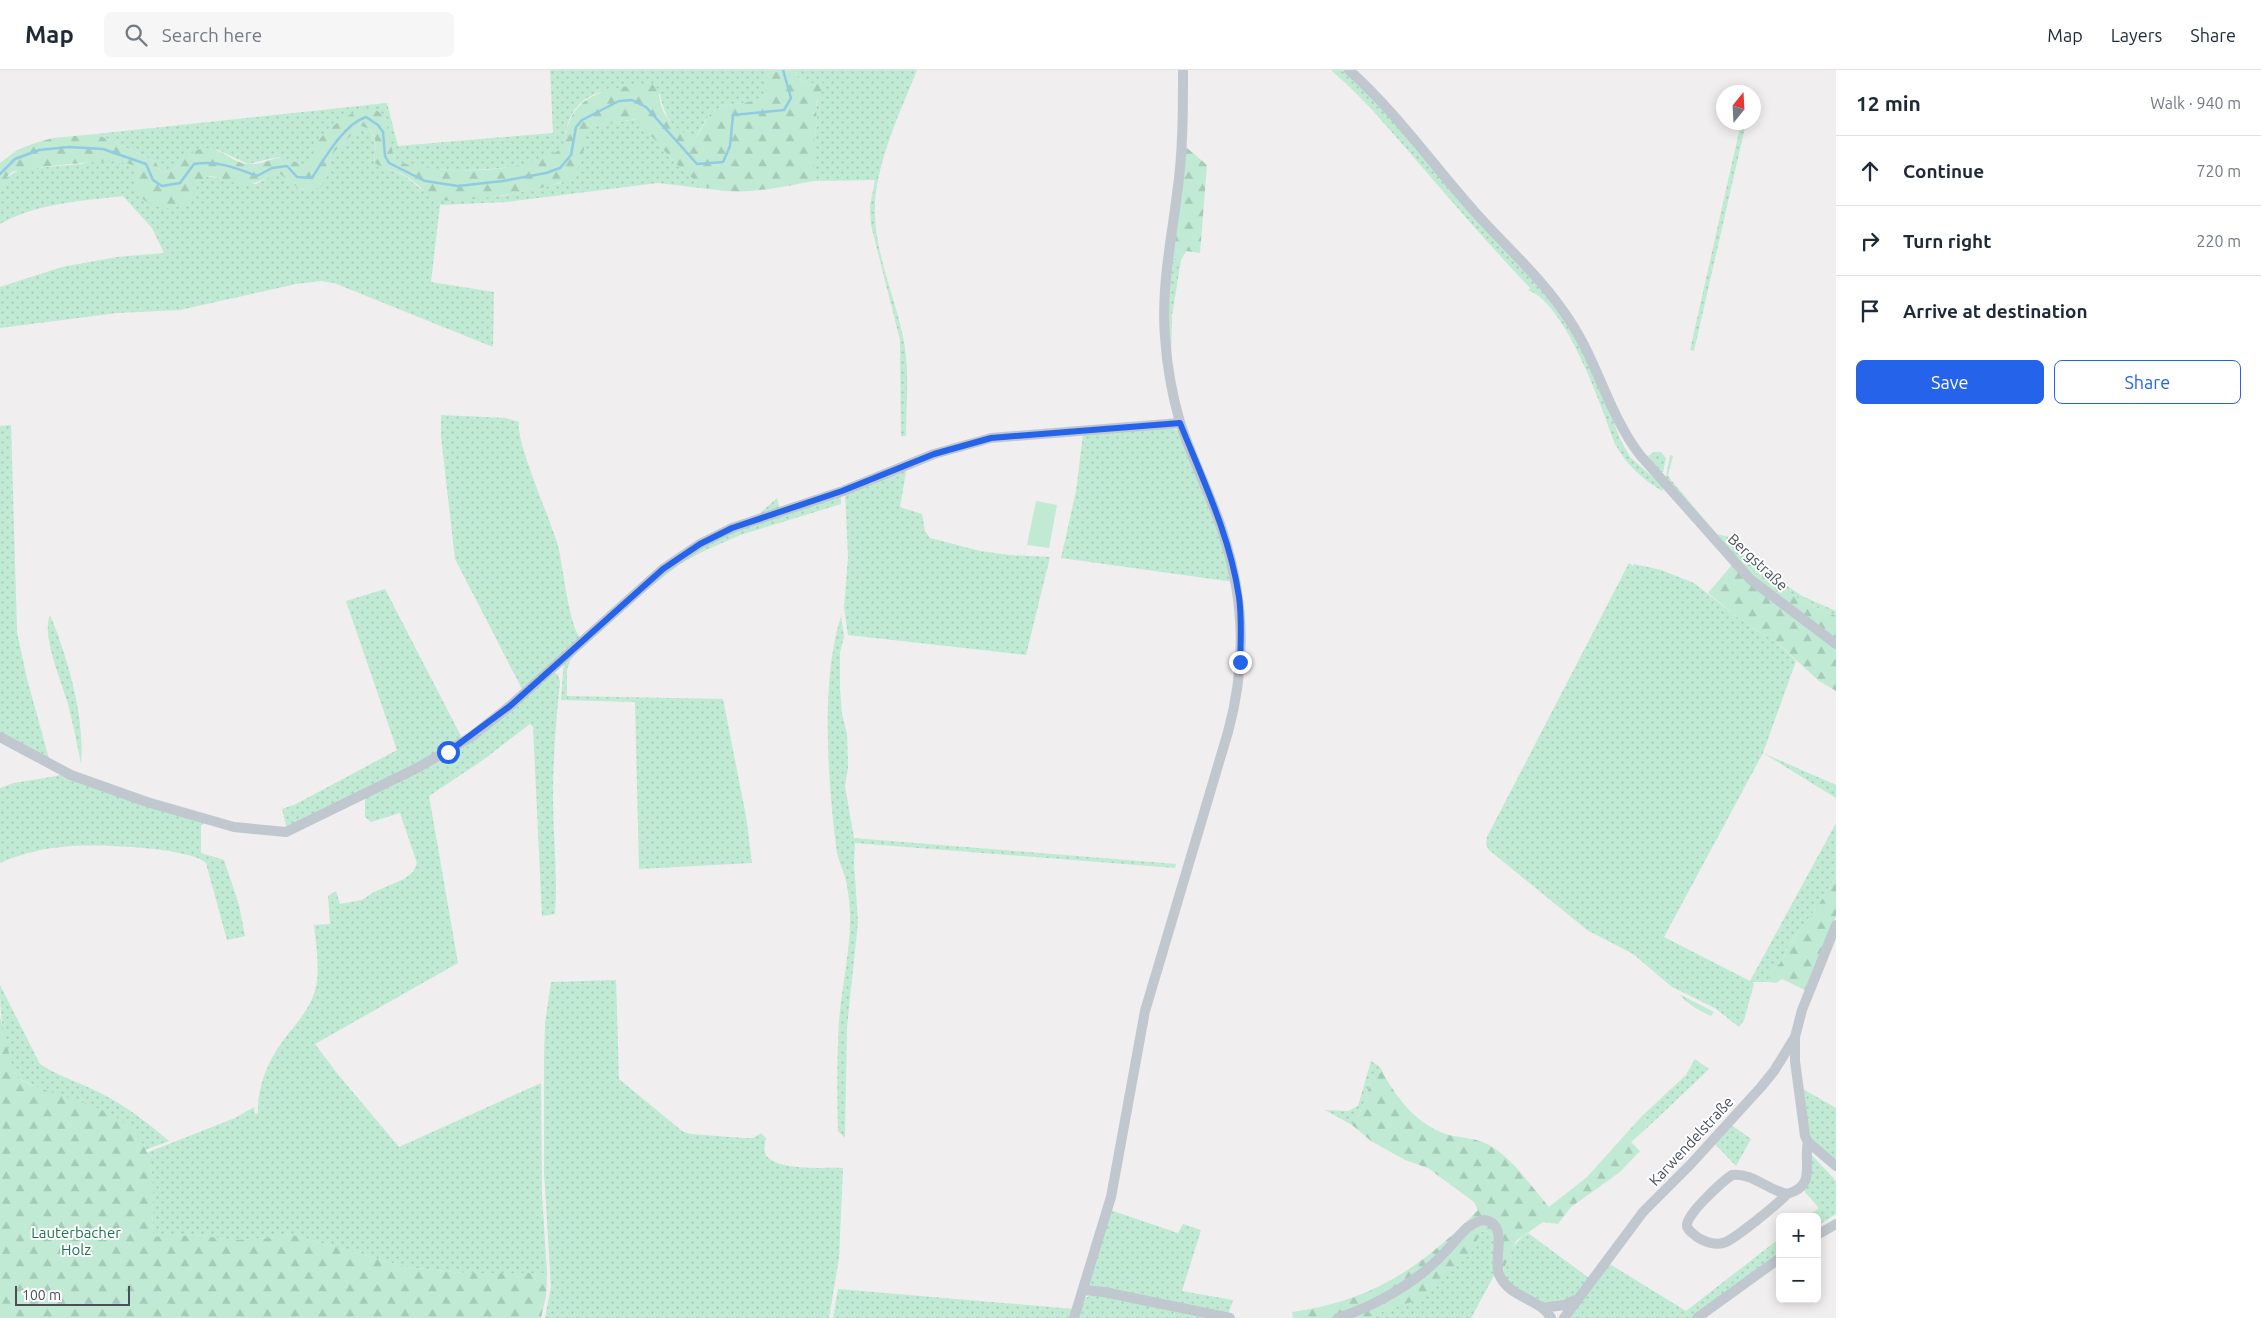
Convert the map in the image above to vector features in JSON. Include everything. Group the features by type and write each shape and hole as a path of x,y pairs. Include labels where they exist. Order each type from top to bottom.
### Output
{"street":[{"path":"1074,1318 1111,1198 1145,1011 1237,695 1241,630 1239,597 1219,520 1180,423 1168,369 1164,310 1165,279 1178,193 1182,141 1183,70"},
{"name":"Bergstraße","path":"1349,70 1384,104 1475,213 1559,304 1588,352 1613,410 1632,446 1750,579 1836,644"},
{"path":"0,737 71,775 146,802 234,827 286,832 417,768 471,737 510,706 663,569 700,544 732,528 842,491 934,454 991,438 1180,423"},
{"path":"1836,925 1802,1010 1795,1036 1805,1136 1808,1142 1836,1166"},
{"name":"Karwendelstraße","path":"1564,1318 1643,1212 1690,1165 1761,1087 1774,1071 1795,1036"},
{"path":"1787,1194 1741,1175 1732,1175 1694,1211 1687,1223 1687,1227 1705,1241 1725,1243 1787,1194 1798,1190 1808,1173 1806,1154 1808,1142"},
{"path":"1338,1318 1372,1304 1405,1285 1437,1260 1470,1225 1484,1220 1495,1225 1499,1233 1497,1259 1501,1279 1512,1291 1542,1308 1551,1318"},
{"path":"1821,1232 1836,1224"},
{"path":"1697,1318 1776,1261"},
{"path":"1084,1290 1104,1292 1230,1318"},
{"path":"1542,1308 1565,1305 1578,1299"}],"green space":[{"path":"550,70 770,70 765,84 766,93 754,100 720,107 706,119 696,137 676,128 667,115 660,94 620,90 607,91 595,94 584,100 575,110 568,123 563,145 558,151 546,158 529,163 490,169 432,169 414,167 395,161 384,117 349,115 318,142 311,162 303,166 278,157 248,164 218,150 198,150 170,172 161,171 155,161 96,134 387,103 398,146 553,133"},
{"path":"770,70 796,70 797,77 802,81 826,84 817,101 816,108 814,181 746,191 719,190 708,187 698,182 679,166 636,119 588,127 579,167 571,177 562,182 529,191 486,198 451,201 440,200 430,196 406,176 374,163 374,136 367,128 361,126 332,154 326,178 321,187 309,191 298,188 280,174 247,184 207,176 200,182 185,203 172,208 164,208 150,204 138,194 135,188 136,166 113,161 18,170 12,172 6,178 0,192 0,163 17,150 53,138 96,134 155,161 161,171 170,172 193,152 204,148 217,151 242,163 257,164 285,158 303,166 311,162 318,142 324,134 349,115 359,110 368,109 376,110 383,116 389,132 395,161 450,170 511,167 529,163 558,151 565,140 569,122 575,111 582,103 602,92 647,83 655,85 667,118 680,131 696,137 709,116 720,107 754,100 766,93 765,84"},
{"path":"796,70 917,70 883,160 878,179 875,215 879,246 900,322 905,349 907,374 906,436 901,436 900,340 871,225 870,206 875,180 814,181 816,108 822,82 812,84 803,81 797,77"},
{"path":"1331,70 1343,70 1364,88 1395,122 1453,193 1543,290 1571,330 1604,397 1621,441 1630,457 1664,487 1662,491 1635,470 1615,444 1581,358 1556,315 1542,299 1528,290 1530,288 1385,124"},
{"path":"637,119 669,156 687,173 709,187 726,191 658,183 507,202 440,205 431,282 494,292 493,347 334,283 321,281 296,284 180,310 117,313 0,328 0,287 62,267 117,257 164,253 152,228 123,196 44,207 29,211 0,224 0,192 6,178 20,169 82,164 92,161 116,161 136,165 138,172 136,177 190,198 199,181 206,176 256,184 272,175 280,174 298,188 309,191 326,178 332,154 361,126 371,132 375,141 374,163 405,176 421,189 440,199 502,196 561,183 580,164 587,127"},
{"path":"1739,130 1744,130 1694,351 1690,350"},
{"path":"1186,147 1207,165 1200,253 1186,251 1181,260 1171,260"},
{"path":"1171,260 1181,260 1172,316 1171,357 1167,329"},
{"path":"441,415 505,418 519,422 522,446 558,546 573,622 581,638 523,691 455,559 441,437"},
{"path":"11,425 17,632 27,679 50,762 0,736 0,426"},
{"path":"1172,428 1182,433 1209,501 1234,582 1061,558 1076,491 1083,434"},
{"path":"1654,452 1661,452 1666,458 1663,472 1660,472 1648,456"},
{"path":"1670,455 1673,456 1668,475 1717,534 1740,540 1768,571 1780,581 1802,596 1836,611 1836,616 1784,590 1768,578 1742,553 1731,555 1666,477"},
{"path":"907,466 900,507 922,514 925,531 930,538 980,551 1050,557 1026,655 848,635 844,608 848,557 845,491"},
{"path":"841,495 841,504 740,535 680,564 638,597 591,638 571,659 567,669 567,696 723,699 746,816 752,863 639,869 635,702 561,700 564,660 668,568 756,517 777,498 781,513"},
{"path":"1036,501 1057,505 1049,548 1027,545"},
{"path":"1738,552 1742,553 1768,578 1784,590 1836,616 1836,691 1819,681 1777,642 1745,623 1708,593 1731,566 1731,555"},
{"path":"1629,563 1633,566 1634,564 1661,570 1694,583 1745,623 1777,642 1796,661 1763,753 1664,937 1750,981 1836,823 1836,876 1818,906 1790,943 1780,963 1770,973 1770,982 1751,982 1754,984 1744,1020 1739,1027 1715,1008 1672,987 1633,954 1587,930 1489,850 1486,845 1487,837"},
{"path":"385,589 463,740 287,829 282,809 296,804 397,750 346,601"},
{"path":"50,615 74,688 82,746 81,764 68,704 50,646 48,624"},
{"path":"841,616 844,637 840,652 840,688 842,714 847,734 848,767 845,786 854,838 1176,864 1175,868 855,843 854,862 858,922 847,1027 845,1138 838,1131 837,1090 839,1021 849,939 850,912 846,883 837,853 831,796 828,733 830,671 834,642"},
{"path":"555,673 558,675 560,682 553,783 555,914 542,916 533,727 530,724 483,760 429,796 458,963 315,1044 399,1147 541,1083 542,1194 547,1273 465,1273 406,1267 290,1234 271,1238 235,1240 194,1235 153,1238 152,1171 146,1153 235,1118 254,1107 255,1114 258,1113 261,1085 272,1058 314,995 318,972 314,925 330,924 328,896 336,891 340,904 362,900 374,892 404,879 413,872 417,863 400,813 371,822 365,817 365,797 420,769"},
{"path":"1763,753 1836,785 1836,798"},
{"path":"63,773 205,822 201,826 201,853 224,860 239,905 245,936 227,940 206,863 182,853 120,846 62,847 34,851 0,863 0,788 14,783 57,776"},
{"path":"1836,876 1836,917 1805,990 1782,979 1776,983 1770,982 1770,973 1780,963 1790,943 1818,906"},
{"path":"616,980 619,1079 682,1131 690,1134 744,1138 753,1138 761,1133 766,1138 765,1153 770,1159 778,1163 800,1167 843,1168 839,1258 829,1318 545,1318 551,1287 544,1172 544,1059 545,1023 551,982"},
{"path":"0,985 40,1064 114,1101 139,1117 169,1141 145,1150 135,1134 18,1078 6,1045 2,1021"},
{"path":"1679,994 1714,1012 1711,1016 1706,1014"},
{"name":"Lauterbacher Holz","path":"0,1016 11,1062 18,1078 37,1087 99,1109 118,1119 134,1132 146,1149 152,1172 153,1237 194,1235 235,1240 271,1238 290,1234 406,1267 465,1273 547,1273 546,1296 541,1318 0,1318"},
{"path":"1695,1059 1709,1069 1647,1128 1646,1120 1641,1117 1686,1075"},
{"path":"1371,1061 1380,1067 1383,1073 1372,1075 1364,1105 1352,1125 1325,1110 1348,1111 1358,1106"},
{"path":"1374,1073 1383,1073 1402,1102 1428,1126 1449,1135 1483,1142 1496,1150 1521,1172 1549,1207 1587,1177 1641,1117 1646,1120 1647,1128 1631,1142 1640,1151 1620,1172 1571,1207 1558,1224 1543,1222 1516,1241 1503,1270 1494,1238 1487,1231 1481,1232 1471,1252 1417,1300 1379,1313 1373,1318 1293,1318 1292,1312 1321,1307 1347,1299 1371,1290 1394,1278 1437,1248 1478,1210 1474,1202 1428,1168 1405,1160 1371,1141 1352,1125 1364,1105"},
{"path":"1803,1089 1836,1108 1836,1159 1818,1147 1809,1136"},
{"path":"1730,1124 1751,1139 1736,1166 1714,1143"},
{"path":"1810,1153 1836,1181 1836,1214 1821,1223 1821,1213 1812,1213 1819,1208 1804,1191"},
{"path":"1110,1210 1178,1233 1183,1224 1201,1230 1182,1291 1233,1300 1228,1315 1092,1288 1088,1284"},
{"path":"1487,1231 1494,1238 1496,1272 1471,1318 1373,1318 1379,1313 1417,1299 1463,1260 1471,1251 1481,1232"},
{"path":"1528,1233 1589,1278 1574,1298 1562,1303 1535,1303 1503,1278 1510,1252 1518,1241"},
{"path":"1776,1241 1776,1255 1692,1318 1568,1318 1608,1263 1686,1311"},
{"path":"838,1289 1074,1309 1071,1318 833,1318"},
{"path":"1092,1294 1221,1318 1077,1318 1086,1298"}],"waterway":[{"path":"0,174 15,159 39,150 69,147 103,149 146,164 153,180 162,186 180,183 194,164 202,163 226,165 257,176 272,168 287,166 297,177 312,178 342,134 366,117 378,125 383,132 385,156 389,163 425,181 458,186 503,181 546,173 560,168 571,155 576,127 582,120 619,101 632,100 646,107 697,164 723,162 730,146 733,115 784,110 791,98 783,70"}],"route":[{"path":"448,752 471,737 510,706 663,569 700,544 732,528 842,491 903,465 934,454 999,437 1032,436 1180,423 1227,544 1239,597 1241,618 1240,662"}]}
